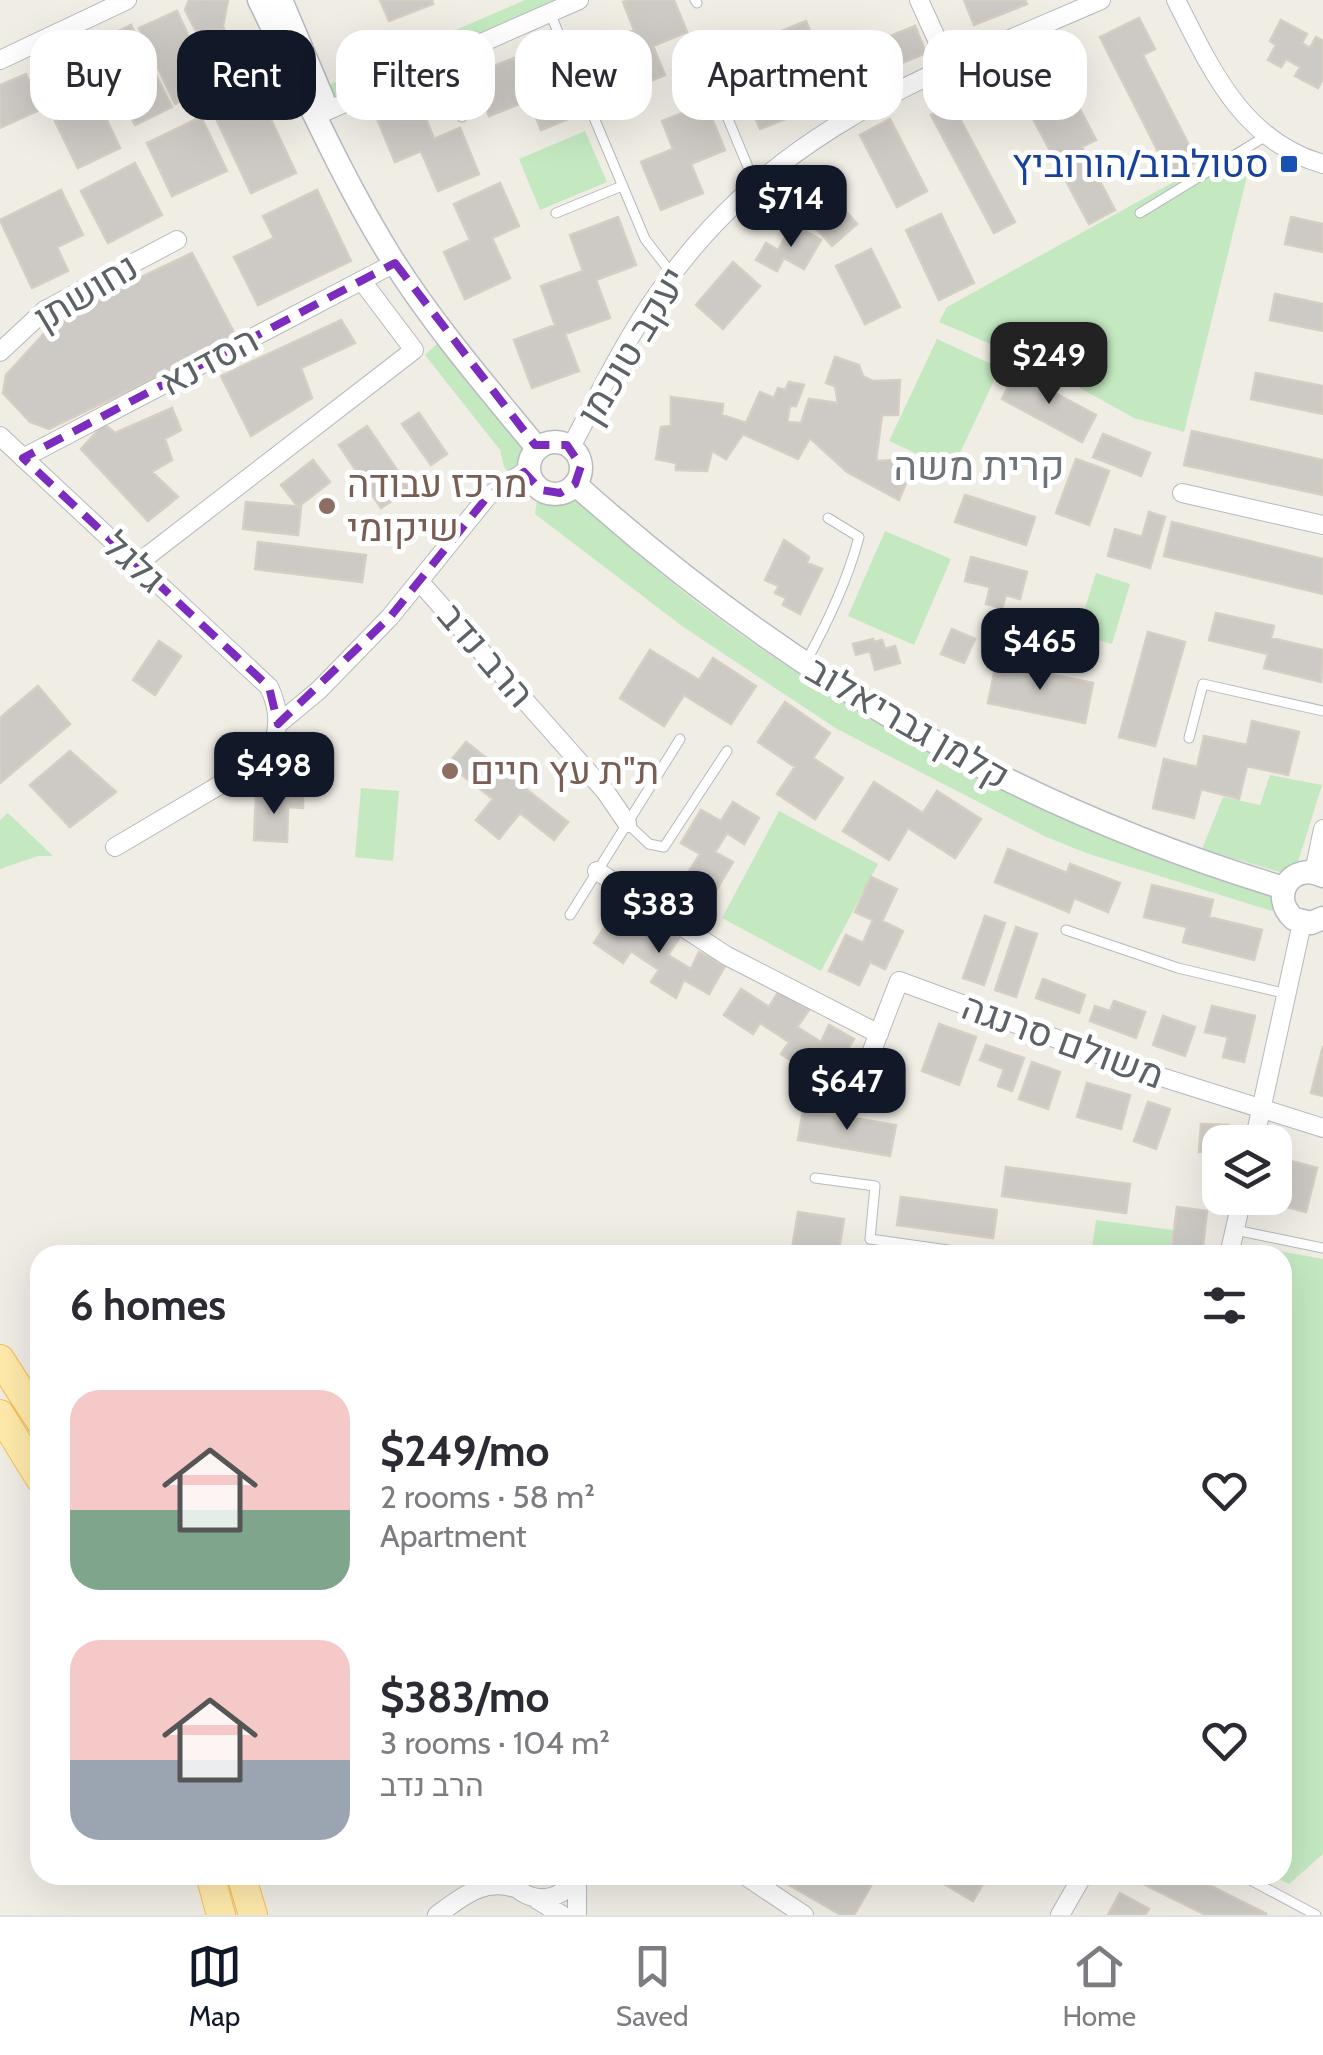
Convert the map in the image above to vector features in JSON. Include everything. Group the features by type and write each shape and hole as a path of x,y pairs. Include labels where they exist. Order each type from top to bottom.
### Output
{"main road":[{"path":"0,1358 30,1406"},
{"path":"0,1414 30,1464"},
{"path":"213,1885 221,1915"},
{"path":"244,1885 253,1915"}],"street":[{"path":"0,60 127,0"},
{"path":"115,847 262,760 275,740 278,724 319,690 390,617 488,496 533,459 553,442 571,447 581,466 575,484 560,493 545,492 535,484 533,459 394,263 321,114 259,0"},
{"path":"281,0 321,114"},
{"path":"495,38 579,0"},
{"path":"919,0 933,30"},
{"name":"יעקב טוכמן","path":"1032,30 1101,0"},
{"path":"1176,0 1241,114 1294,154 1323,164"},
{"name":"יעקב טוכמן","path":"571,447 638,326 672,274 714,224 782,160 844,119 923,79"},
{"path":"321,114 336,107"},
{"name":"נחושתן","path":"0,352 45,310 178,240"},
{"name":"הסדנא","path":"23,458 394,263"},
{"path":"137,564 414,350 362,281"},
{"name":"גלגל","path":"0,436 269,687 276,701 278,724"},
{"name":"קלמן גבריאלוב","path":"575,484 645,547 804,664 961,758 1023,790 1150,843 1284,888"},
{"path":"1182,493 1323,524"},
{"name":"הרב נדב","path":"419,581 605,791 627,823"},
{"path":"1258,1125 1287,994 1313,921 1288,914 1284,888 1293,876 1319,874 1323,829"},
{"path":"597,871 727,956 879,1034"},
{"name":"משולם סרנגה","path":"863,1074 899,981 1158,1076 1323,1128"},
{"path":"1231,1245 1238,1215"},
{"path":"437,1915 476,1885"},
{"path":"472,1890 495,1885"},
{"path":"515,1885 562,1915"},
{"path":"536,1899 559,1895 568,1885"},
{"path":"577,1885 578,1915"},
{"path":"759,1885 804,1915"},
{"path":"1060,1915 1077,1885"}],"lane":[{"path":"550,13 644,239 672,274"},
{"path":"728,120 754,184"},
{"path":"1140,213 1266,136"},
{"path":"556,212 622,186"},
{"path":"804,664 831,616 858,537 828,518"},
{"path":"1188,738 1203,684 1323,711"},
{"path":"570,915 680,739"},
{"path":"627,823 649,844 664,847 727,750"},
{"path":"1066,930 1178,968 1287,994"},
{"path":"816,1178 875,1186 870,1238 908,1245"},
{"path":"1235,1230 1323,1248"},
{"path":"1260,1885 1316,1915"}],"highlighted area":[{"path":"395,263 535,445 567,445 581,466 575,484 560,493 541,490 524,472 488,496 390,617 278,724 269,687 23,458"}],"green space":[{"path":"525,0 577,0 495,36 495,30 456,30"},
{"path":"336,82 335,107 329,85"},
{"path":"585,131 607,182 540,210 519,159"},
{"path":"1257,136 1184,432 1134,418 1035,363 939,322 947,307"},
{"path":"442,339 528,446 521,489 504,467 500,450 425,355"},
{"path":"937,339 1000,368 952,470 889,441"},
{"path":"574,494 694,600 782,663 875,720 970,773 1068,820 1275,896 1282,914 1086,853 1044,836 837,729 682,626 535,514 537,500 560,501"},
{"path":"885,531 951,559 914,645 848,616"},
{"path":"1096,573 1130,584 1112,644 1077,634"},
{"path":"1270,775 1322,785 1298,862 1283,873 1202,849 1223,797 1260,805"},
{"path":"361,788 399,791 393,861 355,857"},
{"path":"779,811 878,864 821,971 722,918"},
{"path":"8,813 53,856 38,856 0,869 0,820"},
{"path":"1096,1220 1173,1230 1171,1245 1092,1245"},
{"path":"1292,1253 1323,1259 1323,1854 1292,1881"}],"building":[{"path":"189,0 228,0 225,30 195,30 185,10"},
{"path":"380,0 432,0 433,4 389,21"},
{"path":"674,0 686,30 672,30 672,38 653,46 665,75 652,80 652,30 634,30 623,2"},
{"path":"964,0 1025,0 1027,4 974,25"},
{"path":"177,11 186,30 177,30 177,103 157,66 157,30 139,28"},
{"path":"1139,18 1155,49 1143,55 1197,161 1170,175 1100,37"},
{"path":"1281,20 1307,34 1302,43 1310,48 1316,37 1323,41 1323,79 1318,88 1295,76 1300,67 1286,59 1281,67 1268,60 1276,45 1270,41"},
{"path":"806,21 810,30 784,30"},
{"path":"915,26 923,54 903,62 903,31"},
{"path":"515,60 515,106 495,114 495,65"},
{"path":"26,74 30,83 30,114 0,128 0,85"},
{"path":"157,77 172,107 157,114"},
{"path":"672,117 713,120 725,150 691,164 703,193 661,210 641,162 673,149 662,121"},
{"path":"107,120 120,148 78,168 55,121"},
{"path":"202,120 227,171 172,196 147,143"},
{"path":"217,120 271,120 296,173 251,193"},
{"path":"426,120 434,139 460,128 479,174 438,191 421,151 395,162 378,121"},
{"path":"537,120 565,120 541,130"},
{"path":"756,120 783,120 760,129"},
{"path":"891,120 927,191 897,207 860,135"},
{"path":"934,120 961,120 1015,222 994,233"},
{"path":"1034,120 1086,120 1096,140 1082,147 1115,210 1089,224"},
{"path":"135,163 162,215 108,243 81,191"},
{"path":"820,182 857,224 832,246 795,205"},
{"path":"500,183 519,226 492,238 510,278 465,299 444,252 470,240 454,204"},
{"path":"61,190 83,235 57,247 68,271 32,288 0,220"},
{"path":"317,190 351,261 258,305 234,257 274,238 263,216"},
{"path":"941,214 974,283 939,300 906,230"},
{"path":"618,217 636,265 596,280 610,318 565,334 579,371 532,388 514,340 555,325 541,286 583,271 570,235"},
{"path":"1291,217 1323,224 1323,252 1285,244"},
{"path":"793,224 821,240 804,269 784,258 777,271 756,260 766,243 778,250"},
{"path":"871,249 900,307 865,324 836,266"},
{"path":"192,253 237,338 49,429 30,422 3,393 6,375 61,315"},
{"path":"733,262 760,286 723,329 696,305"},
{"path":"1275,294 1323,304 1323,331 1270,320"},
{"path":"341,320 355,343 301,368 312,398 251,436 221,376"},
{"path":"835,357 859,365 863,376 873,381 900,380 898,415 882,415 876,461 916,459 899,500 847,472 810,438 798,459 743,434 726,459 712,451 707,471 676,470 676,463 656,459 661,427 671,426 671,397 723,404 722,415 746,423 760,392 774,398 778,388 785,390 789,382 804,385 796,406 790,406 787,422 801,423 809,399 838,403 835,386 826,383"},
{"path":"1016,372 1096,415 1082,442 1002,399"},
{"path":"1256,373 1323,386 1323,414 1251,399"},
{"path":"172,408 181,430 165,439 172,460 152,472 178,497 148,521 81,449 104,424 115,433"},
{"path":"419,413 447,454 431,465 402,424"},
{"path":"367,426 410,489 381,508 339,445"},
{"path":"1192,431 1323,460 1323,495 1184,465"},
{"path":"1103,434 1150,453 1141,476 1093,457"},
{"path":"1076,459 1109,471 1089,525 1056,513"},
{"path":"313,460 330,482 298,507 281,485"},
{"path":"965,495 1035,517 1026,545 955,522"},
{"path":"246,502 301,507 298,535 243,529"},
{"path":"1149,512 1165,517 1150,568 1108,556 1115,529 1142,537"},
{"path":"1172,522 1323,559 1323,594 1164,556"},
{"path":"784,540 809,557 807,563 822,569 800,614 783,605 786,598 775,593 779,586 765,580"},
{"path":"258,542 366,555 362,582 255,569"},
{"path":"971,557 1027,572 1020,599 1006,595 1002,608 986,604 990,587 965,581"},
{"path":"1216,613 1274,626 1271,638 1323,650 1321,682 1264,668 1268,654 1209,640"},
{"path":"952,629 975,639 964,663 941,654"},
{"path":"1148,632 1185,642 1155,746 1119,737"},
{"path":"882,640 885,649 895,646 900,663 875,670 870,651 856,655 853,644"},
{"path":"159,641 181,656 155,695 133,680"},
{"path":"650,650 699,680 713,658 756,686 731,724 684,695 664,726 620,698"},
{"path":"996,663 1093,683 1085,723 988,703"},
{"path":"38,686 70,724 0,783 0,718"},
{"path":"785,702 830,733 813,758 843,778 815,819 777,794 795,767 758,742"},
{"path":"1252,721 1299,732 1288,775 1247,766 1239,799 1201,789 1194,818 1153,808 1164,759 1197,767 1204,736 1247,745"},
{"path":"466,742 568,822 554,840 520,813 499,839 476,820 493,799 448,764"},
{"path":"70,751 116,792 70,827 30,785"},
{"path":"874,782 923,813 937,791 981,819 955,858 908,828 889,860 843,831"},
{"path":"256,795 303,796 303,808 288,807 287,842 254,840"},
{"path":"733,802 759,818 744,844 727,833 715,852 733,862 712,897 683,881 700,854 681,843 701,810 721,821"},
{"path":"1008,849 1067,873 1070,864 1120,883 1108,912 1074,898 1069,912 995,882"},
{"path":"871,877 897,889 882,921 903,931 885,969 870,962 859,985 829,971 846,935 863,943 873,920 855,912"},
{"path":"1152,885 1213,900 1209,917 1262,930 1254,960 1183,942 1187,927 1144,917"},
{"path":"612,916 639,934 649,918 679,938 668,955 691,969 699,952 725,966 709,994 684,980 676,998 651,982 659,970 631,951 623,963 594,943"},
{"path":"985,916 1005,923 984,985 963,978"},
{"path":"1016,927 1037,934 1016,997 995,990"},
{"path":"1043,979 1085,995 1079,1013 1036,998"},
{"path":"741,989 769,1007 779,991 809,1010 797,1027 821,1042 829,1025 854,1039 838,1066 814,1052 805,1069 781,1054 789,1042 760,1023 753,1034 724,1015"},
{"path":"1114,1001 1145,1012 1136,1038 1090,1021 1095,1006 1110,1011"},
{"path":"1212,1006 1255,1016 1244,1062 1223,1057 1228,1037 1205,1032"},
{"path":"1163,1016 1195,1027 1185,1056 1153,1045"},
{"path":"939,1024 976,1037 959,1085 922,1071"},
{"path":"986,1045 1024,1058 1012,1091 998,1086 1004,1069 980,1060"},
{"path":"1323,1046 1323,1096 1311,1093"},
{"path":"1032,1062 1060,1072 1048,1109 1019,1099"},
{"path":"1087,1083 1130,1095 1121,1129 1077,1117"},
{"path":"1148,1102 1170,1109 1156,1149 1134,1141"},
{"path":"803,1110 896,1125 890,1156 798,1140"},
{"path":"1201,1124 1228,1125 1202,1125 1199,1152"},
{"path":"1292,1161 1317,1168 1306,1212 1292,1208"},
{"path":"1006,1167 1130,1184 1126,1213 1002,1196"},
{"path":"901,1197 997,1210 993,1238 897,1225"},
{"path":"1177,1207 1202,1210 1202,1215 1207,1215 1203,1245 1172,1245"},
{"path":"798,1212 844,1219 840,1245 793,1245"},
{"path":"789,1885 872,1885 854,1915 841,1915"},
{"path":"946,1885 982,1885 973,1901"},
{"path":"1145,1885 1209,1885 1267,1914 1206,1915"},
{"path":"1120,1893 1149,1909 1145,1915 1108,1915"}],"place":[{"name":"סטולבוב/הורוביץ","path":"1289,164"},
{"name":"מרכז עבודה שיקומי","path":"327,506"},
{"name":"ת\"ת עץ חיים","path":"450,771"}],"district":[{"name":"קרית משה","path":"979,466"}]}
